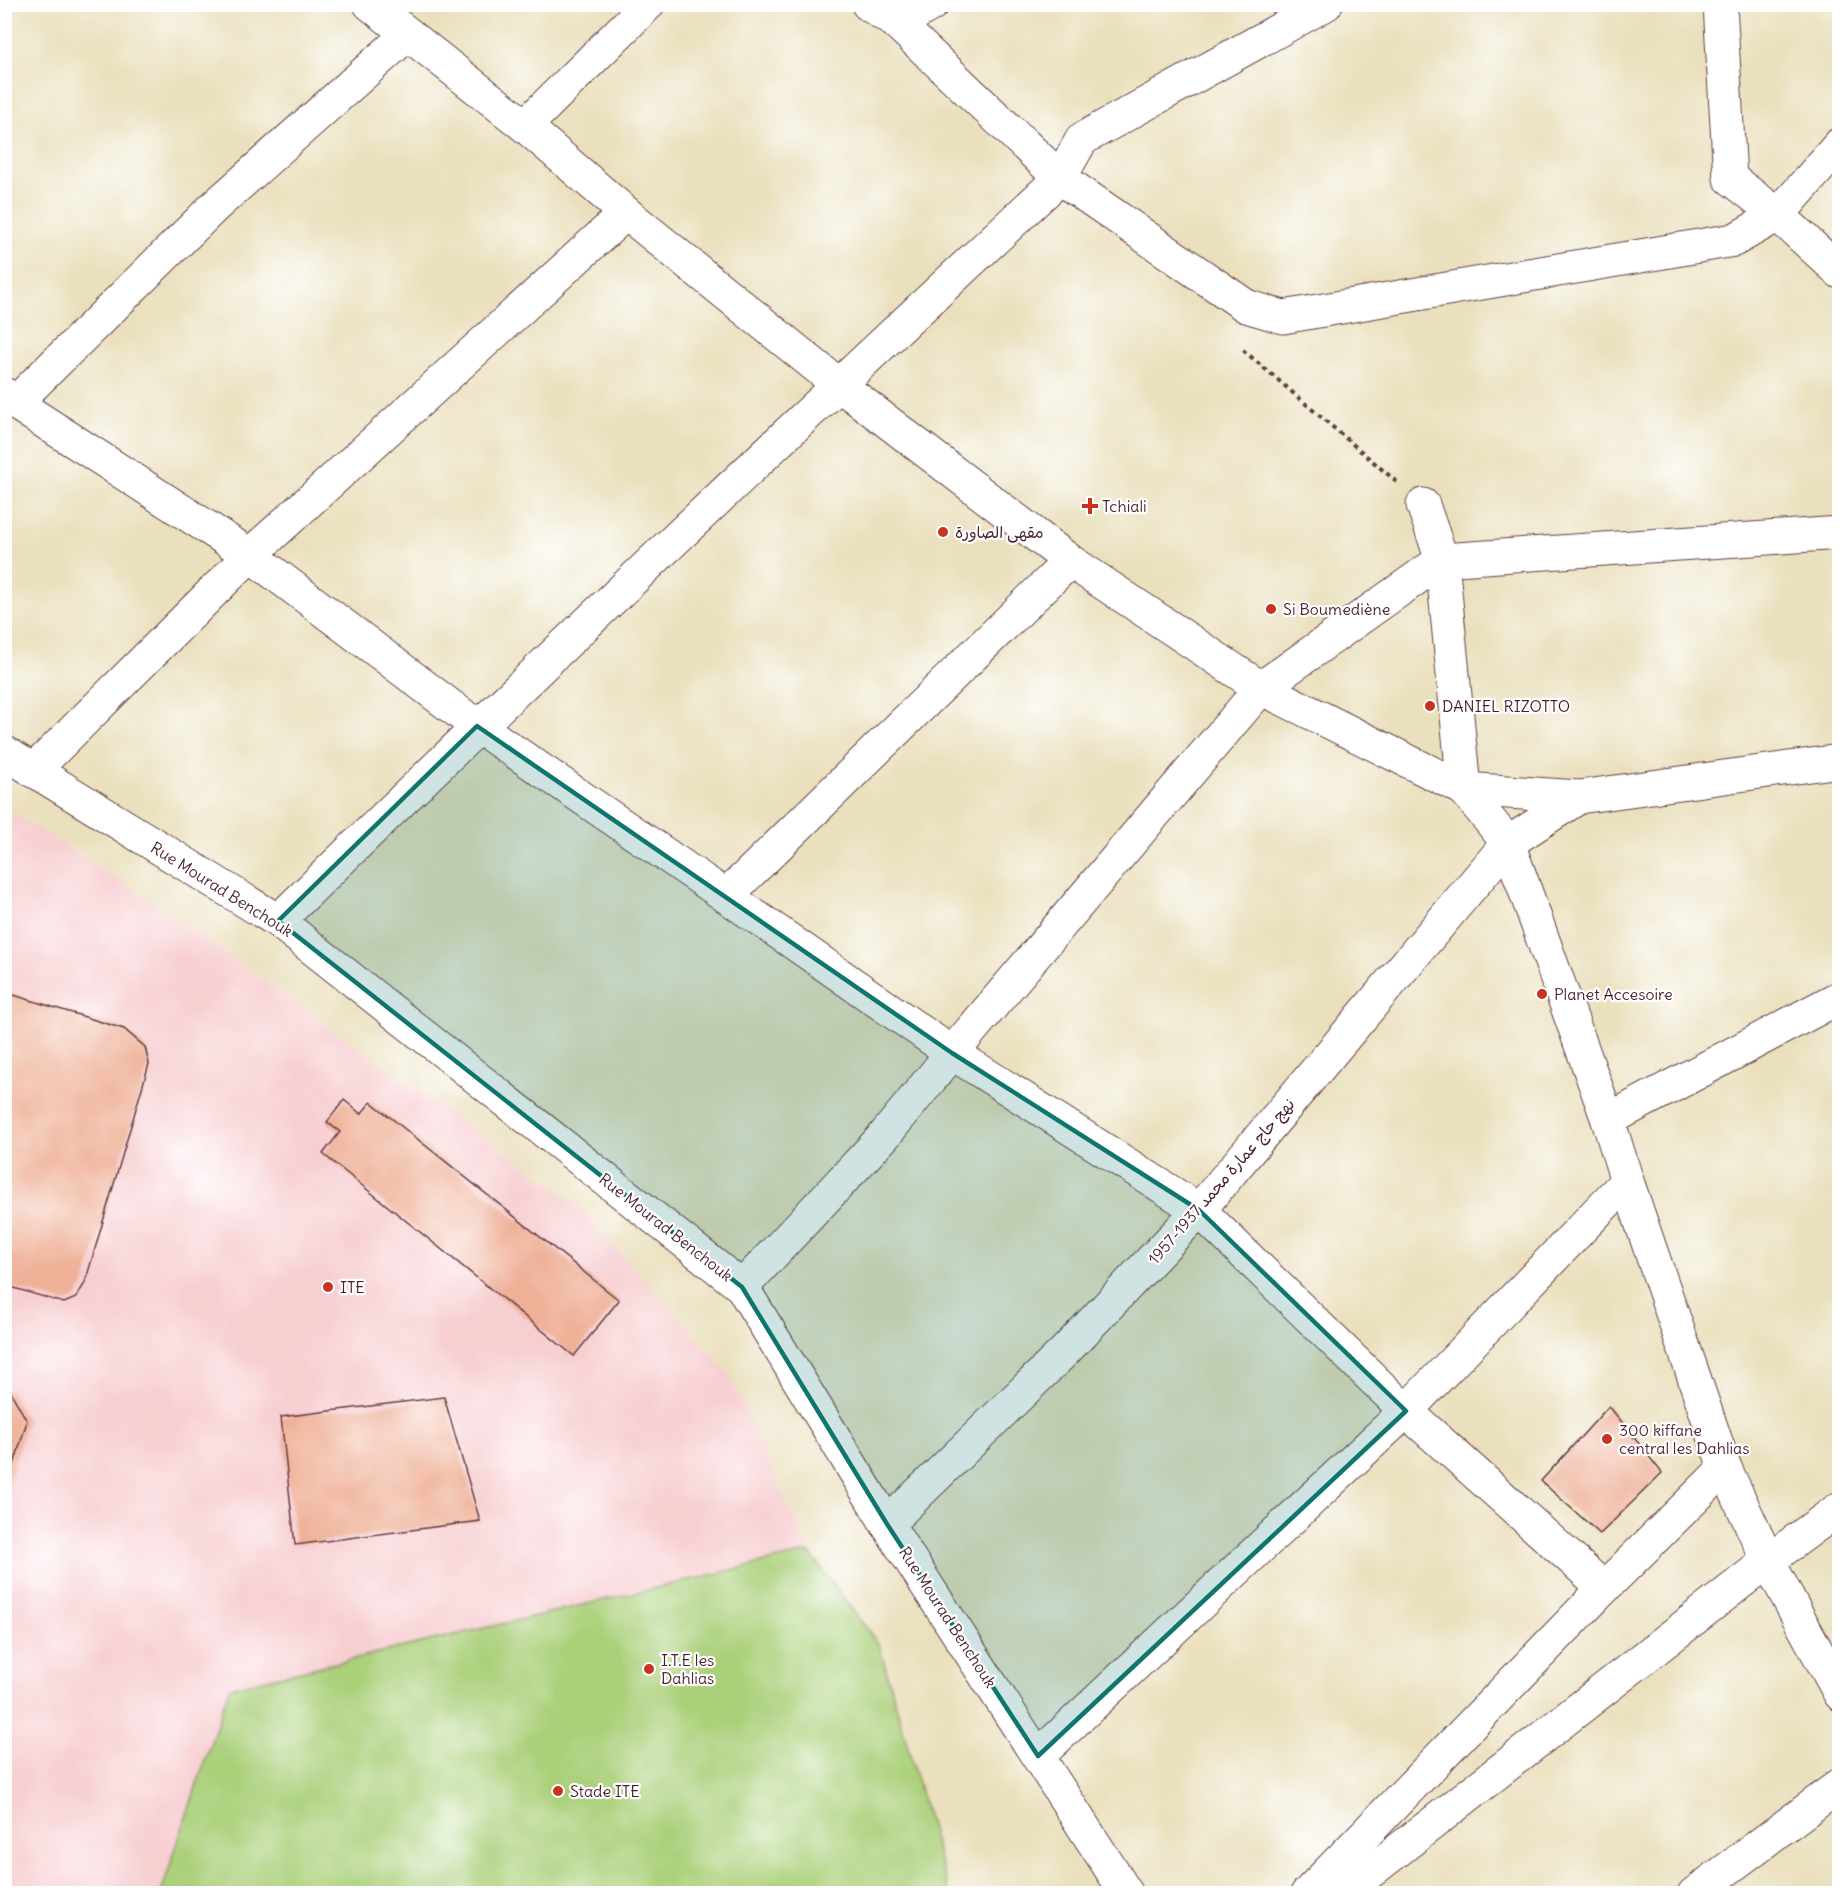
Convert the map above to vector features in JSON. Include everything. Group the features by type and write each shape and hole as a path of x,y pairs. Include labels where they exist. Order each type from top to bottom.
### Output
{"street":[{"path":"370,4 525,126 626,213 838,384 1070,561 1261,688 1464,789 1579,797 1839,761"},
{"path":"525,126 648,4"},
{"path":"868,4 898,24 1060,178 1246,306 1283,316 1734,240 1778,215 1839,144"},
{"path":"898,24 932,4"},
{"path":"278,921 477,726 838,384 1060,178 1082,139 1326,4"},
{"path":"1720,4 1730,178 1778,215 1839,272"},
{"path":"408,34 214,207 10,399 250,555 477,726 952,1053 1200,1210 1406,1411 1604,1588"},
{"path":"33,771 250,555 626,213"},
{"path":"1423,504 1443,560 1464,789 1508,843 1608,1120 1725,1468 1768,1561 1839,1694"},
{"path":"742,1287 884,1136 1261,688 1443,560 1839,533"},
{"path":"726,896 1070,561"},
{"name":"Rue Mourad Benchouk","path":"4,752 278,921 742,1287 887,1524 1127,1893"},
{"name":"نهج حاج عمارة محمد 1937-1957","path":"887,1524 1065,1351 1200,1210 1508,843 1579,797"},
{"path":"1608,1120 1839,997"},
{"path":"1038,1756 1406,1411 1627,1181"},
{"path":"1307,1893 1604,1588 1725,1468"},
{"path":"1342,1893 1839,1508"},
{"path":"1694,1893 1839,1785"}],"path":[{"path":"1243,350 1423,504"}],"highlighted area":[{"path":"477,726 952,1053 1199,1210 1406,1411 1038,1756 887,1524 742,1287 278,921"}],"shaded area":[{"name":"ITE","path":"4,806 158,906 571,1198 730,1375 809,1552 879,1645 949,1893 5,1893"}],"green space":[{"name":"Stade ITE","path":"809,1552 879,1645 949,1893 161,1893 229,1688"}],"building":[{"path":"4,992 124,1029 145,1047 149,1064 85,1283 76,1298 64,1303 4,1285"},
{"path":"344,1100 361,1114 371,1102 619,1300 574,1356 323,1154 340,1132 327,1122"},
{"path":"4,1390 10,1391 27,1421 5,1495"},
{"path":"444,1397 480,1521 295,1545 281,1417"},
{"name":"300 kiffane central les Dahlias","path":"1609,1406 1662,1473 1600,1534 1541,1481"}],"place":[{"name":"Tchiali","path":"1090,506"},
{"name":"مقهى الصاورة","path":"943,532"},
{"name":"Si Boumediène","path":"1271,609"},
{"name":"DANIEL RIZOTTO","path":"1430,706"},
{"name":"Planet Accesoire","path":"1542,994"},
{"name":"ITE","path":"328,1287"},
{"name":"300 kiffane central les Dahlias","path":"1607,1439"},
{"name":"I.T.E les Dahlias","path":"649,1669"},
{"name":"Stade ITE","path":"558,1791"}]}
